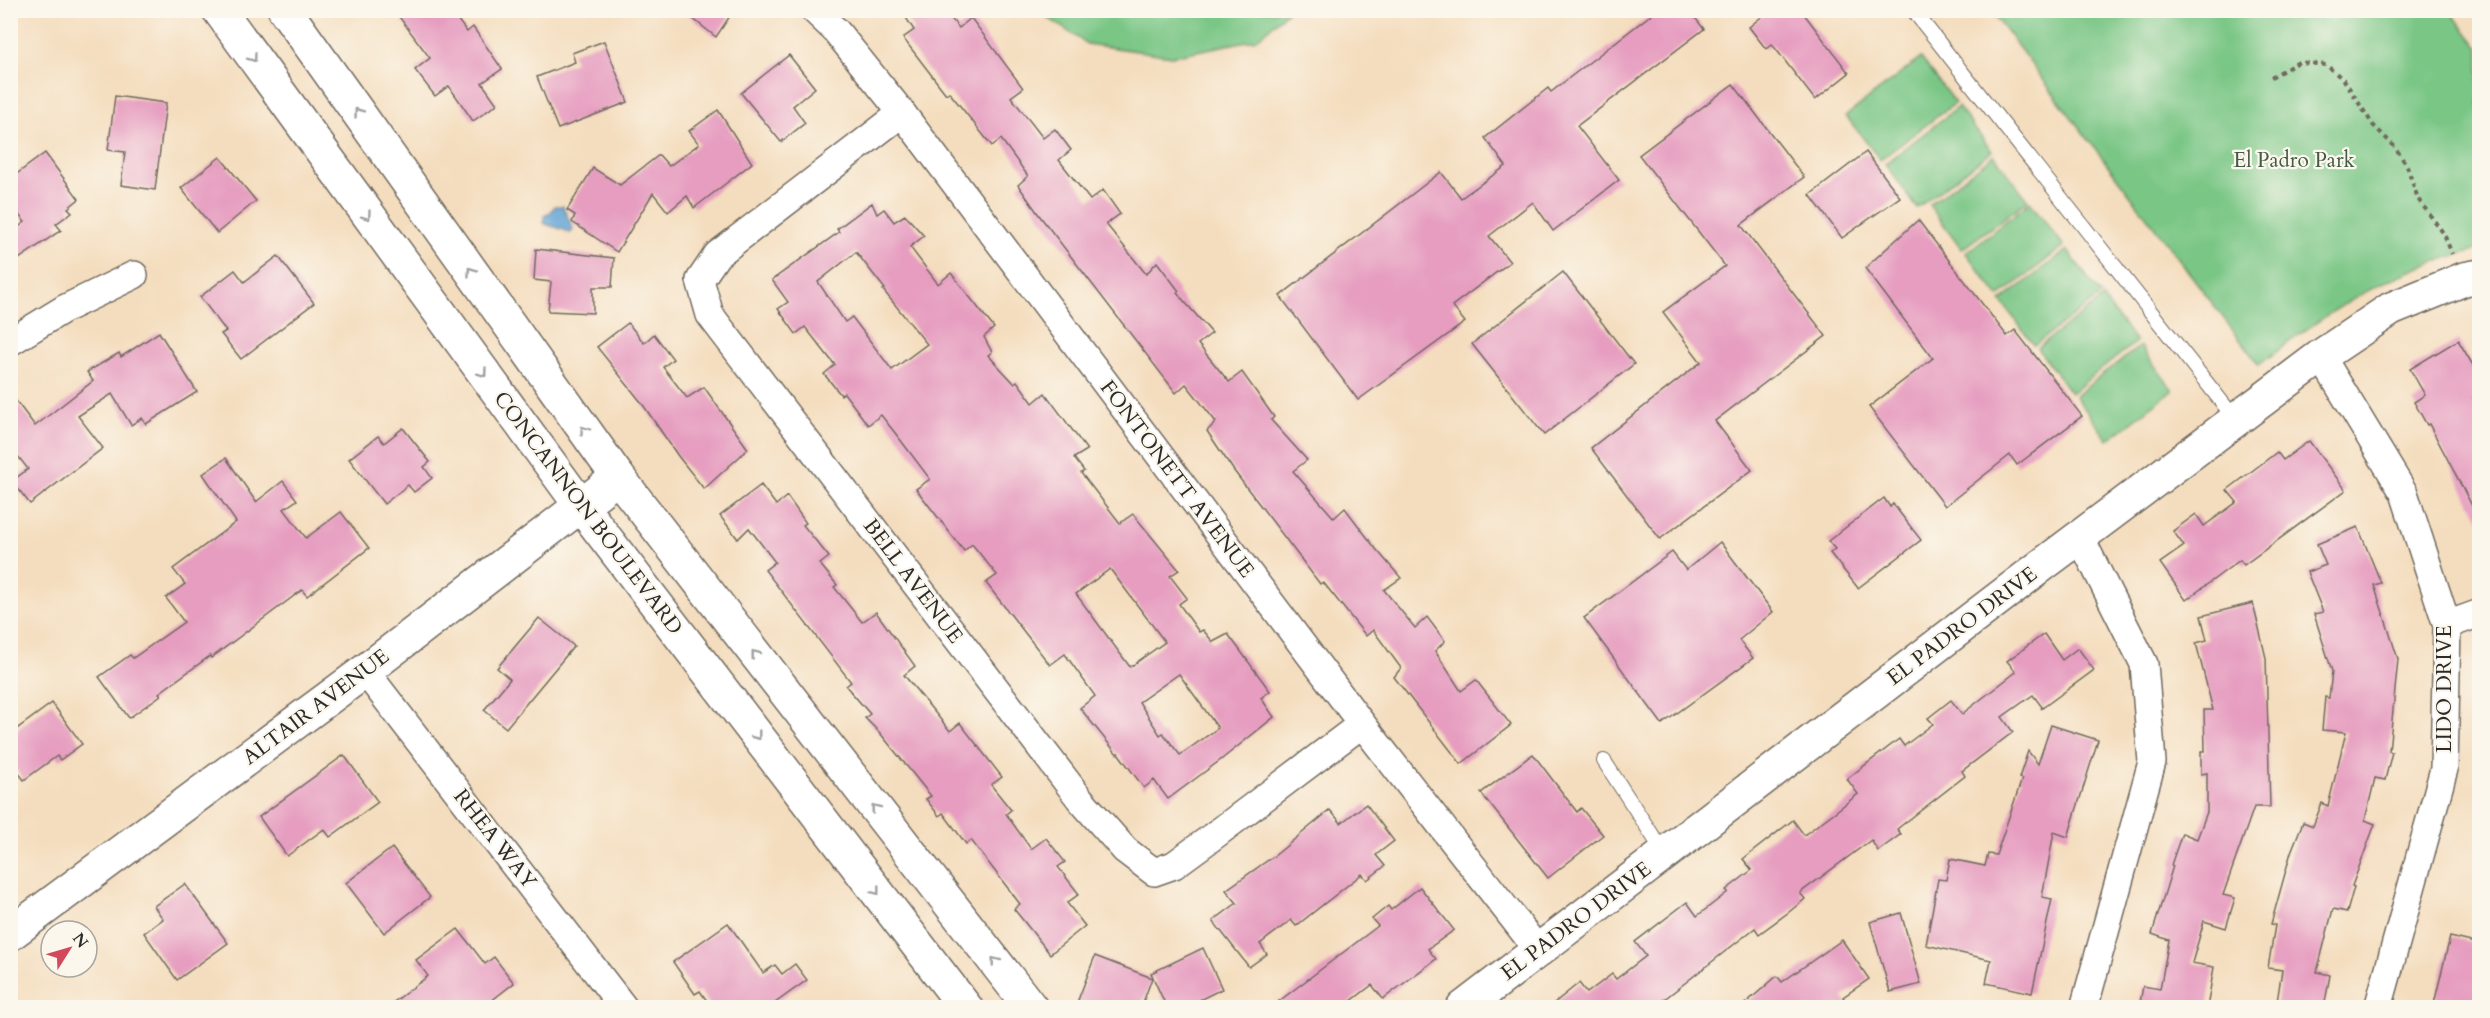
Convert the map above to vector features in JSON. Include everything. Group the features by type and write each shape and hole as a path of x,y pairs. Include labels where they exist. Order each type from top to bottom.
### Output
{"main road":[{"name":"CONCANNON BOULEVARD","path":"219,10 581,506 966,1008"},
{"path":"285,10 618,477 1031,1008"},
{"name":"EL PADRO DRIVE","path":"1462,1008 2079,537 2321,356 2391,309 2464,279 2466,267"},
{"name":"ALTAIR AVENUE","path":"10,934 365,671 618,477"}],"street":[{"name":"FONTONETT AVENUE","path":"814,10 836,31 902,113 1362,724 1538,950"},
{"name":"BELL AVENUE","path":"902,113 717,255 700,280 710,315 1080,799 1125,850 1154,872 1174,865 1362,724"},
{"path":"10,342 64,309 134,275"},
{"name":"LIDO DRIVE","path":"2321,356 2404,493 2447,625 2444,769 2379,1008"},
{"path":"2079,537 2144,664 2152,762 2084,1008"},
{"path":"2447,625 2480,613"},
{"name":"RHEA WAY","path":"365,671 624,1008"}],"lane":[{"path":"1913,10 2236,420"},
{"path":"1604,761 1664,853"}],"path":[{"path":"2271,77 2299,62 2326,65 2344,80 2373,125 2395,147 2407,166 2418,199 2466,267"}],"green space":[{"path":"1038,11 1288,11 1257,39 1172,56 1087,44"},
{"name":"El Padro Park","path":"1991,11 2450,11 2479,48 2479,249 2416,269 2362,294 2312,326 2259,365"},
{"path":"1921,58 1955,103 1880,160 1846,116"},
{"path":"1958,107 1992,151 1917,208 1885,164"},
{"path":"1994,155 2028,200 1962,249 1929,205"},
{"path":"2030,202 2064,246 1999,297 1966,253"},
{"path":"2067,250 2101,295 2034,345 2001,301"},
{"path":"2103,298 2136,342 2071,393 2037,348"},
{"path":"2140,346 2173,390 2108,440 2075,396"}],"water":[{"path":"555,206 563,206 573,229 570,233 544,223 544,216 550,213"}],"building":[{"path":"394,10 450,10 467,32 473,27 502,69 482,83 497,104 473,121 449,86 435,96 415,70 430,58"},
{"path":"682,10 734,10 716,37"},
{"path":"901,10 944,10 959,28 971,18 1023,88 1011,97 1043,138 1055,129 1071,150 1059,160 1090,200 1103,190 1120,214 1106,224 1146,274 1157,262 1179,291 1177,293 1212,333 1198,344 1229,382 1242,372 1274,417 1271,420 1307,460 1293,471 1334,518 1345,508 1401,578 1384,590 1415,628 1427,617 1445,641 1435,651 1461,691 1476,680 1511,725 1461,764 1394,677 1401,668 1373,630 1366,636 1323,582 1320,584 1234,471 1207,431 1216,422 1186,384 1176,393 1039,215 1018,185 1028,176 1001,139 992,146 949,92 946,94 903,38 914,30"},
{"path":"1657,10 1689,10 1704,29 1577,126 1619,180 1553,231 1533,202 1489,236 1510,262 1452,306 1465,322 1358,400 1280,296 1441,172 1461,198 1506,166 1485,138 1548,88 1551,92"},
{"path":"1770,10 1801,10 1849,73 1815,100 1772,44 1766,49 1749,27"},
{"path":"604,41 628,102 558,129 537,77 575,62 572,53"},
{"path":"789,55 815,88 793,106 805,123 781,142 741,93"},
{"path":"1733,84 1804,177 1741,225 1826,336 1715,421 1752,470 1660,539 1591,448 1701,362 1663,312 1725,266 1639,155"},
{"path":"115,96 166,103 155,190 121,185 125,152 108,150"},
{"path":"718,110 752,163 694,208 687,196 668,212 653,193 617,252 572,222 575,215 567,210 593,168 620,185 659,155 669,166 699,144 689,131"},
{"path":"1866,152 1900,197 1842,238 1810,195"},
{"path":"45,153 79,199 68,208 72,212 56,224 61,230 10,265 10,233 25,222 10,204 10,179"},
{"path":"220,157 256,201 217,233 181,188"},
{"path":"872,203 877,214 884,209 894,222 905,215 924,236 910,247 938,284 951,273 994,328 984,337 992,352 988,355 1014,383 1017,381 1033,403 1045,393 1087,450 1074,458 1084,471 1081,473 1120,523 1133,514 1179,570 1170,576 1187,598 1179,604 1199,632 1203,630 1213,642 1228,634 1270,691 1261,698 1274,717 1168,799 1154,780 1144,788 1080,708 1095,696 1065,654 1050,665 986,583 997,575 972,544 964,551 916,489 930,479 881,415 868,425 844,393 841,395 824,374 835,365 805,327 796,334 778,309 788,302 772,280 839,232 837,229","holes":["856,252 885,289 883,290 927,344 892,370 852,317 845,322 818,282","1110,569 1165,642 1130,667 1076,594","1179,674 1218,728 1180,755 1163,733 1160,735 1139,702"]},
{"path":"1918,220 2007,336 2015,330 2082,416 2017,465 2010,455 1945,506 1869,407 1933,358 1865,268"},
{"path":"536,249 614,258 612,287 593,287 593,313 548,311 551,282 534,280"},
{"path":"278,256 314,303 241,359 221,334 226,331 200,297 235,270 244,282"},
{"path":"1563,272 1634,364 1544,435 1472,344"},
{"path":"628,323 644,343 654,334 673,359 663,367 687,398 704,387 748,449 704,489 641,402 597,347"},
{"path":"159,332 197,392 146,424 142,418 131,425 112,394 78,416 103,448 30,504 12,481 28,469 10,446 10,393 35,426 93,381 87,372 119,353 121,357"},
{"path":"2458,340 2480,377 2480,394 2473,397 2480,409 2480,521 2429,424 2427,425 2414,402 2425,395 2410,369"},
{"path":"403,428 430,462 424,467 432,478 414,492 408,485 384,504 349,459 378,436 384,443"},
{"path":"2309,441 2346,490 2244,565 2240,560 2186,600 2160,563 2184,546 2173,531 2196,514 2204,526 2237,502 2227,490 2277,452 2283,460"},
{"path":"226,458 256,502 283,481 297,500 284,509 306,538 341,512 369,548 307,596 302,590 211,658 210,656 159,693 161,695 129,718 99,677 130,655 133,658 184,622 166,598 185,584 173,569 236,522 203,474"},
{"path":"761,485 776,505 787,496 806,523 803,525 829,557 820,564 837,585 834,587 862,622 876,612 915,666 904,675 950,731 960,723 1002,777 991,785 1011,810 1006,814 1031,849 1046,838 1065,862 1058,867 1079,894 1067,903 1085,926 1050,954 1014,909 1020,904 971,840 966,844 943,813 939,816 926,799 931,796 865,718 870,714 846,686 851,682 765,570 775,562 749,528 738,539 720,516"},
{"path":"1884,498 1890,507 1893,504 1921,540 1858,588 1830,553 1835,549 1828,541"},
{"path":"2358,527 2381,583 2374,585 2398,659 2389,751 2392,752 2385,780 2375,778 2365,820 2375,824 2352,886 2354,887 2347,912 2333,909 2317,972 2330,975 2324,1008 2276,1008 2282,970 2268,968 2275,925 2271,924 2291,852 2303,822 2313,826 2322,803 2328,806 2346,732 2322,730 2325,697 2329,698 2332,671 2314,614 2323,612 2307,572 2326,565 2317,544"},
{"path":"1720,542 1773,612 1739,640 1753,658 1662,724 1584,618 1672,552 1686,570"},
{"path":"2253,603 2266,658 2270,807 2254,807 2223,895 2235,898 2226,928 2204,921 2192,963 2214,967 2207,1008 2139,1008 2143,986 2160,989 2169,940 2152,934 2182,833 2197,839 2207,812 2207,773 2201,774 2201,751 2205,751 2204,710 2213,710 2196,643 2207,640 2201,616"},
{"path":"539,618 574,646 506,728 484,710 510,679 497,668"},
{"path":"2044,634 2062,660 2078,648 2094,670 2041,709 2042,707 2033,695 2002,717 2013,732 1962,771 1965,776 1897,829 1901,834 1878,851 1871,840 1800,893 1805,899 1789,912 1759,934 1755,928 1653,1008 1548,1008 1579,983 1587,993 1612,974 1616,979 1646,956 1635,942 1687,902 1697,916 1752,870 1743,859 1793,820 1804,835 1835,812 1858,794 1847,779 1899,739 1904,746 1933,724 1928,718 1951,700 1962,714 2016,672 2007,661"},
{"path":"52,703 82,744 60,760 57,756 24,780 10,762 10,734"},
{"path":"2051,725 2098,740 2068,837 2054,832 2042,897 2052,899 2032,993 1986,983 1991,960 1926,945 1938,879 1946,880 1950,859 1985,866 1988,854 1996,855 2022,779 2019,778 2028,751 2038,764"},
{"path":"1533,754 1577,812 1581,808 1603,835 1548,878 1481,793"},
{"path":"344,755 378,802 330,837 324,829 287,856 259,817"},
{"path":"1366,804 1394,841 1376,855 1385,866 1367,880 1362,874 1296,926 1291,920 1260,944 1267,954 1249,967 1213,921 1237,903 1226,890 1278,853 1330,810 1341,823"},
{"path":"392,848 430,897 384,933 346,883"},
{"path":"185,884 228,943 177,980 144,933 163,919 154,906"},
{"path":"1420,887 1454,930 1428,949 1436,959 1383,999 1372,985 1342,1008 1270,1008 1378,926 1372,919 1388,906 1391,910"},
{"path":"1901,913 1921,984 1890,992 1870,922"},
{"path":"728,923 763,973 775,965 782,974 795,964 807,980 768,1008 712,1008 700,991 695,994 673,962"},
{"path":"458,929 485,964 494,957 514,983 482,1008 386,1008 428,976 416,960"},
{"path":"2450,937 2480,944 2480,1008 2433,1008"},
{"path":"1842,940 1869,979 1843,997 1850,1008 1740,1008 1777,976 1782,982"},
{"path":"1203,948 1222,989 1183,1008 1167,1008 1151,973"},
{"path":"1095,956 1152,978 1141,1008 1075,1008"}]}
